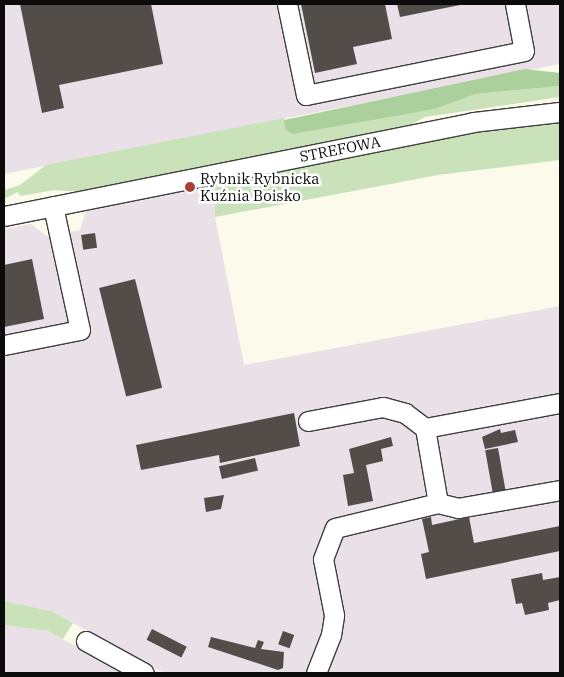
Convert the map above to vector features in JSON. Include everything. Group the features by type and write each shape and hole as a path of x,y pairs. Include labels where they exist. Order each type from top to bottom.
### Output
{"street":[{"path":"287,4 306,95 524,51 515,4"},
{"name":"STREFOWA","path":"4,216 473,122 560,112"},
{"path":"4,345 80,330 53,206"},
{"path":"425,428 560,403"},
{"path":"308,421 383,407 405,413 425,428 438,503"},
{"path":"316,673 331,635 334,615 323,559 335,528 438,503 458,508 560,490"},
{"path":"86,641 144,673"}],"shaded area":[{"path":"4,4 560,4 560,64 4,174"},
{"path":"215,182 215,217 244,365 560,306 560,673 164,673 51,611 4,601 4,229 31,224 47,236 80,230 86,211"},
{"path":"4,625 48,631 125,673 4,673"}],"green space":[{"path":"525,69 560,73 560,86 476,94 435,109 292,134 285,129 284,120"},
{"path":"560,86 560,97 425,117 409,126 82,192 55,190 20,196 18,192 4,199 4,190 20,185 46,165 284,118 285,129 336,125 435,109 476,94"},
{"path":"560,122 560,160 438,175 215,217 215,182 389,144 514,124"},
{"path":"4,601 51,611 73,623 63,639 48,631 4,625"}],"building":[{"path":"20,4 151,4 163,64 59,85 64,108 42,113"},
{"path":"301,4 385,4 392,39 353,47 357,64 315,73"},
{"path":"397,4 460,4 460,5 400,17"},
{"path":"95,233 97,248 83,250 81,235"},
{"path":"32,259 44,319 4,327 4,265"},
{"path":"135,279 162,388 126,397 99,288"},
{"path":"294,413 300,446 220,463 219,455 141,470 136,445"},
{"path":"500,429 501,433 515,430 518,442 485,449 482,437"},
{"path":"391,437 393,446 381,449 383,461 366,465 373,501 348,506 343,475 354,473 349,449"},
{"path":"498,448 506,493 493,496 485,450"},
{"path":"255,458 258,471 222,479 219,466"},
{"path":"224,495 221,509 206,512 204,498"},
{"path":"431,517 432,525 469,517 474,543 560,526 560,551 426,579 421,554 429,552 422,519"},
{"path":"542,573 543,580 560,577 560,600 548,603 549,610 525,615 522,603 516,604 511,579"},
{"path":"152,629 187,647 181,657 147,640"},
{"path":"283,631 294,635 289,648 278,644"},
{"path":"211,637 255,648 258,640 264,642 261,649 284,652 283,668 278,670 208,647"}],"place":[{"name":"Rybnik Rybnicka Kuźnia Boisko","path":"190,187"}]}
